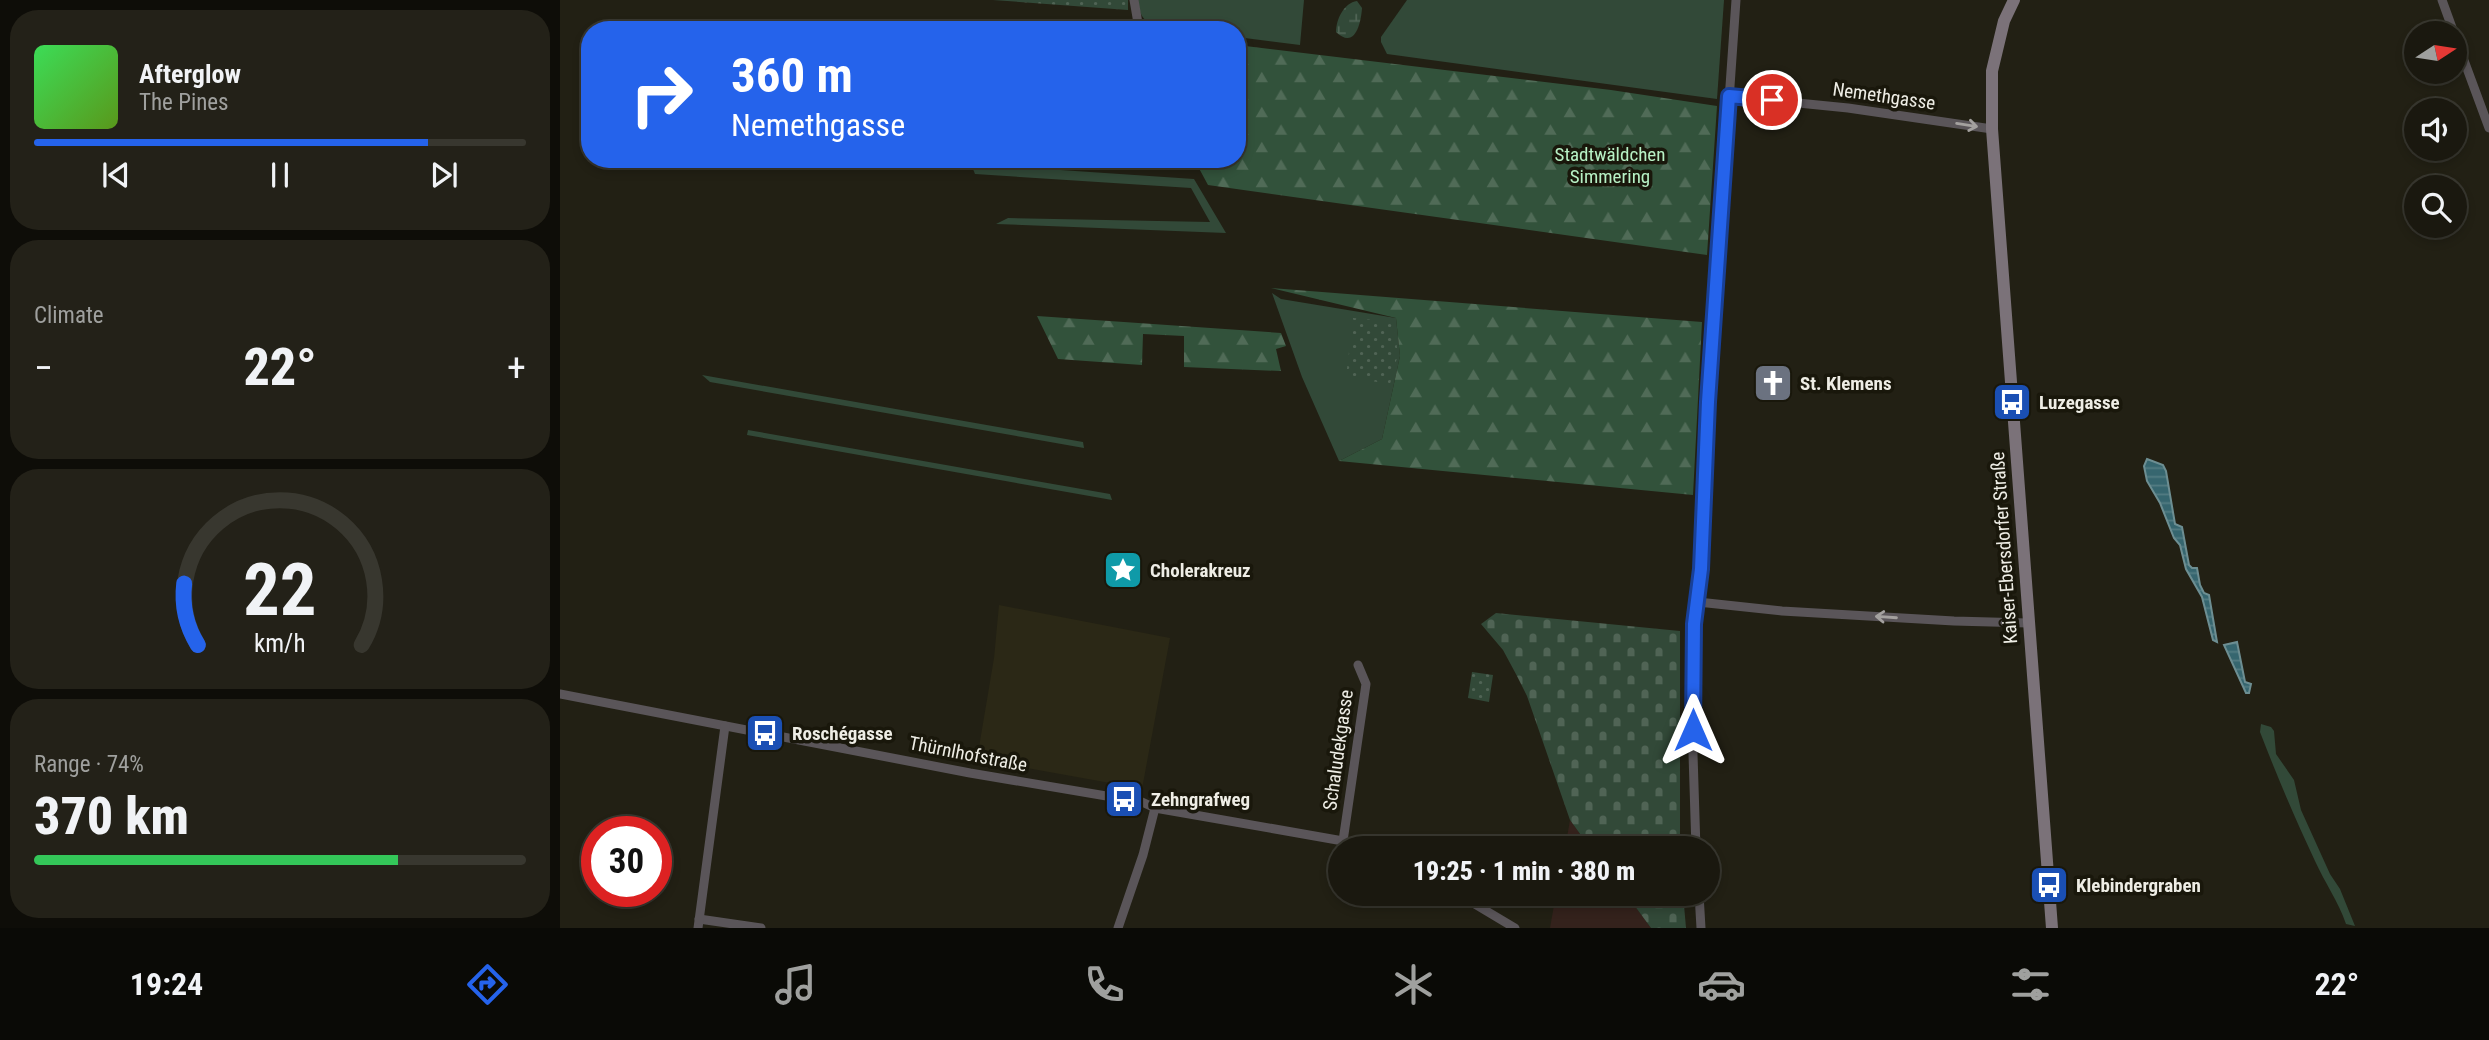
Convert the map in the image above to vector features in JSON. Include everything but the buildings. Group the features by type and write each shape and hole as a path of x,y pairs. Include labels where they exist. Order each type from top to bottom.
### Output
{"main road":[{"name":"Kaiser-Ebersdorfer Straße","path":"2014,0 2004,21 1992,71 1992,129 2052,928"}],"street":[{"path":"1134,0 1138,21"},
{"path":"1696,836 1694,624 1698,602 1708,402 1736,0"},
{"path":"2442,0 2450,21"},
{"path":"2468,71 2489,128"},
{"name":"Nemethgasse","path":"1729,96 1849,108 1992,129"},
{"path":"1698,602 1782,611 2028,623"},
{"name":"Schaludekgasse","path":"1344,836 1366,684 1358,665"},
{"name":"Thürnlhofstraße","path":"560,694 1133,801 1155,808 1328,838"},
{"path":"725,726 699,924 761,928"},
{"path":"1118,928 1143,855 1155,808"},
{"path":"1478,906 1515,928"},
{"path":"1700,906 1701,928"}],"shaded area":[{"path":"999,605 1170,638 1142,789 1132,785 977,759 994,658"},
{"path":"1570,820 1582,836 1567,836"},
{"path":"1554,906 1635,906 1651,928 1550,928"}],"green space":[{"path":"993,0 1128,0 1128,10"},
{"path":"1138,0 1304,0 1300,45 1246,38 1246,21 1147,21 1140,10"},
{"path":"1407,0 1724,0 1717,99 1387,54 1381,37"},
{"path":"1357,1 1362,8 1358,27 1352,36 1343,37 1336,32 1337,22 1345,8"},
{"name":"Stadtwäldchen Simmering","path":"1246,46 1611,90 1717,106 1707,255 1208,185 1199,168 1246,168"},
{"path":"973,168 1030,168 1194,179 1226,233 996,224 1008,218 1210,222 1191,188 975,174"},
{"path":"1271,288 1702,322 1693,495 1339,461 1382,439 1400,356 1396,318"},
{"path":"1272,293 1281,299 1396,318 1400,356 1382,439 1339,461 1302,377"},
{"path":"1037,316 1281,333 1286,346 1276,349 1281,371 1184,367 1184,336 1143,334 1142,365 1058,359"},
{"path":"1353,318 1393,322 1398,354 1390,384 1346,377"},
{"path":"702,375 1083,442 1084,448 710,382"},
{"path":"748,430 1110,494 1112,500 747,435"},
{"path":"1496,613 1680,631 1680,836 1582,836 1570,820 1527,696 1503,650 1481,624"},
{"path":"1472,672 1493,675 1489,702 1468,698"},
{"path":"2261,724 2274,731 2276,754 2294,780 2301,810 2355,926 2346,924 2319,869 2260,732"},
{"path":"1635,906 1684,906 1686,928 1651,928"}],"water":[{"path":"2147,459 2163,465 2166,471 2175,524 2182,527 2189,565 2197,568 2200,585 2204,593 2209,595 2217,642 2213,640 2202,597 2186,569 2180,545 2174,538 2160,503 2147,481 2144,466"},
{"path":"2237,642 2245,682 2251,684 2249,693 2246,693 2224,645"}],"place":[{"name":"St. Klemens","path":"1773,383"},
{"name":"Luzegasse","path":"2012,402"},
{"name":"Cholerakreuz","path":"1123,570"},
{"name":"Roschégasse","path":"765,733"},
{"name":"Zehngrafweg","path":"1124,799"},
{"name":"Klebindergraben","path":"2049,885"}],"route":[{"path":"1693,730 1694,624 1701,569 1708,402 1729,96 1772,100"}]}
